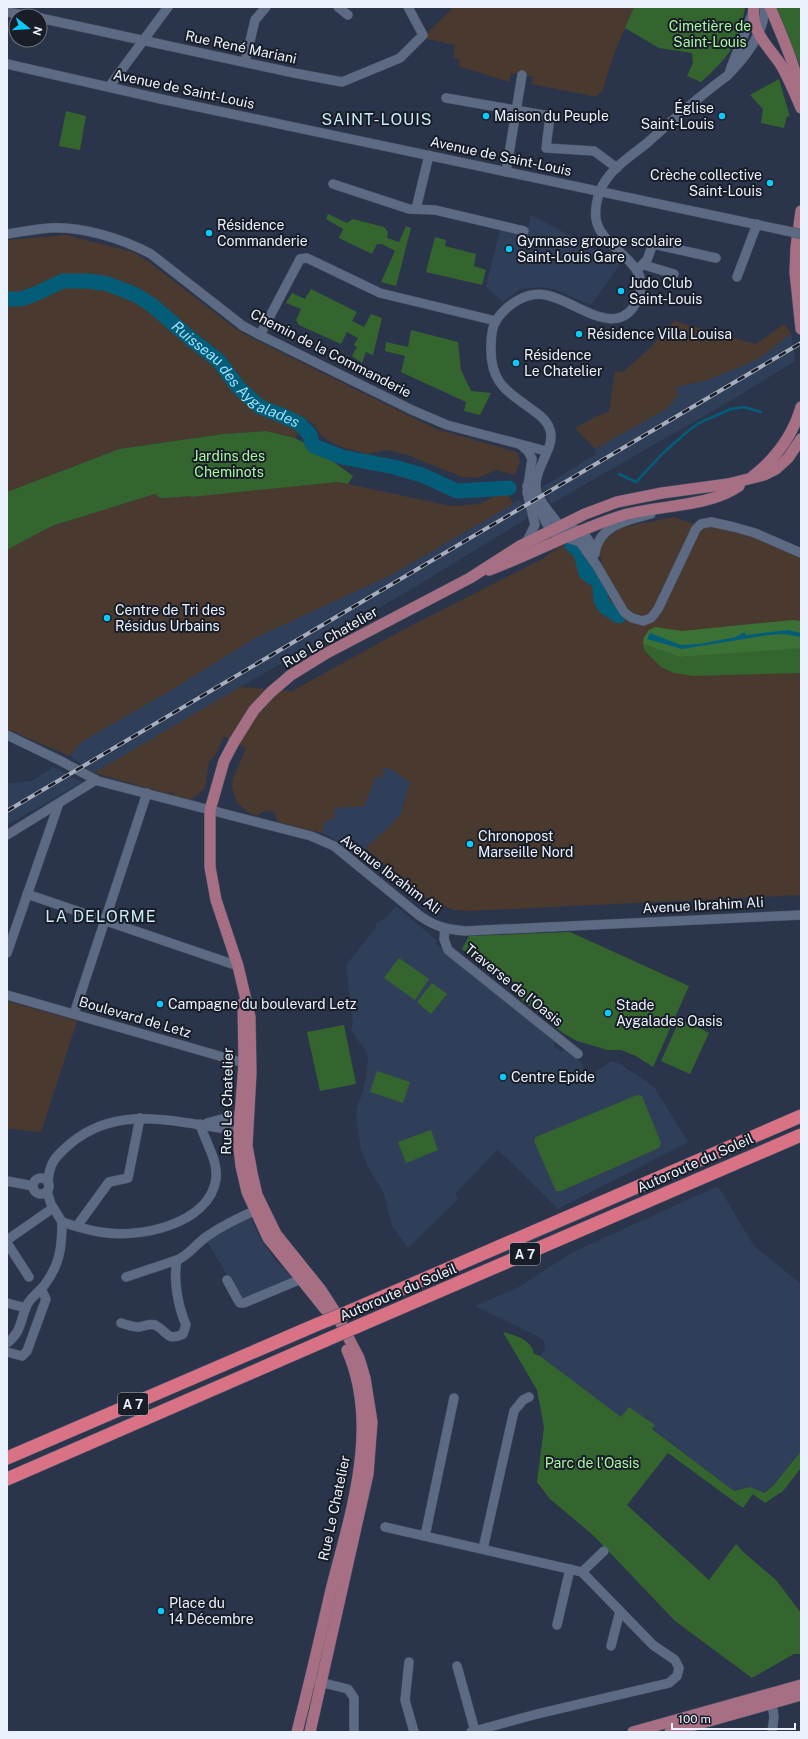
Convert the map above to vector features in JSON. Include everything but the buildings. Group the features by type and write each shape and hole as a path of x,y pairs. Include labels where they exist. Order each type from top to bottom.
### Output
{"highway":[{"name":"Autoroute du Soleil","path":"7,1458 801,1116"},
{"name":"Autoroute du Soleil","path":"7,1479 801,1135"}],"main road":[{"path":"770,7 787,49 801,76"},
{"path":"754,10 759,36 780,65 801,108"},
{"path":"787,49 801,97"},
{"path":"801,211 796,248 795,272 801,328"},
{"path":"746,480 769,463 783,445 794,428 801,407"},
{"path":"746,480 776,470 788,458 801,439"},
{"name":"Rue Le Chatelier","path":"470,578 518,560 580,530 652,508 697,501 722,494 736,488 746,480"},
{"name":"Rue Le Chatelier","path":"244,1117 251,1073 250,1017 243,983 216,900 210,867 210,810 224,761 254,710 270,692 306,665 470,578 496,560 526,543 584,514 617,502 746,480"},
{"name":"Rue Le Chatelier","path":"243,983 244,1117 241,1166 247,1192 276,1234 321,1290 353,1346 359,1358 365,1378 372,1422 368,1474 315,1681 297,1732"},
{"name":"Rue Le Chatelier","path":"259,1209 268,1238 315,1295 327,1312 352,1360 361,1400 362,1425 360,1459 354,1496 315,1681 310,1732"},
{"path":"633,1732 801,1685"},
{"path":"670,1732 801,1695"}],"street":[{"path":"109,87 168,7"},
{"path":"245,62 256,20 266,7"},
{"path":"338,7 348,15"},
{"name":"Rue René Mariani","path":"48,20 342,82 400,58 423,35 408,7"},
{"path":"674,274 641,267 602,234 596,219 600,191 617,168 727,76 739,64 759,36 765,7"},
{"path":"727,76 754,10"},
{"name":"Avenue de Saint-Louis","path":"7,64 801,234"},
{"path":"506,172 522,75"},
{"path":"446,98 550,116 546,148 594,151 617,168"},
{"path":"416,209 429,155"},
{"path":"333,184 409,209 435,210 524,231"},
{"path":"737,277 757,224"},
{"name":"Chemin de la Commanderie","path":"7,234 51,228 76,229 138,247 151,254 243,326 260,335 412,410 448,425 521,445"},
{"path":"555,528 536,490 536,478 551,440 550,430 547,423 540,415 513,397 498,380 494,372 491,355 491,340 496,321 510,305 519,299 540,294 552,297 601,318 624,316 632,308 640,294 641,267 653,244 716,258"},
{"path":"260,335 300,259 307,258 380,293 496,321"},
{"path":"521,445 546,451"},
{"path":"521,445 528,451 532,459 527,492 535,525 526,543"},
{"path":"528,451 538,454 546,451"},
{"path":"527,486 555,528 563,537 580,542 597,566 624,612 632,618 643,621 651,618 658,609 696,529 701,524 711,522 734,527 760,535 801,553"},
{"path":"595,554 598,539 616,526 627,521 697,501"},
{"path":"555,528 580,530 587,537 595,554 597,566"},
{"name":"Avenue Ibrahim Ali","path":"7,735 96,780 311,836 334,846 420,916 432,924 444,929 465,931 801,915"},
{"path":"7,835 96,780"},
{"path":"74,1014 147,793"},
{"path":"7,953 59,803"},
{"path":"27,894 238,966"},
{"name":"Traverse de l'Oasis","path":"444,929 444,939 448,950 578,1054"},
{"name":"Boulevard de Letz","path":"7,995 244,1063"},
{"path":"244,1063 251,1073"},
{"path":"200,1124 233,1116 244,1117"},
{"path":"77,1226 110,1182 128,1178 140,1118"},
{"path":"45,1189 34,1190 36,1183 49,1170 59,1153 81,1135 97,1127 119,1121 150,1118 243,1131"},
{"path":"62,1222 100,1232 121,1234 147,1232 176,1223 199,1210 210,1195 216,1178 215,1163 203,1137 200,1124"},
{"path":"45,1189 49,1170"},
{"path":"7,1181 36,1183 42,1179 52,1206 62,1222 60,1256 55,1269 41,1289 34,1295 26,1308 20,1328 7,1343"},
{"path":"29,1277 7,1242 52,1206"},
{"path":"126,1277 185,1256 206,1238 259,1209"},
{"path":"121,1323 131,1327 148,1324 155,1326 168,1336 174,1337 184,1332 186,1325 180,1312 175,1268 177,1260"},
{"path":"227,1280 240,1303 244,1303 301,1279"},
{"path":"7,1352 22,1356 27,1350 46,1299 41,1289"},
{"path":"7,1303 26,1308"},
{"path":"483,1549 514,1411 523,1400 529,1397"},
{"path":"425,1536 454,1398"},
{"path":"385,1527 582,1572 653,1645 675,1660 679,1668 676,1676 669,1683 541,1713 473,1731 458,1666"},
{"path":"582,1572 604,1551"},
{"path":"557,1625 570,1569"},
{"path":"612,1646 620,1611"},
{"path":"409,1662 405,1700 414,1732"},
{"path":"315,1681 348,1689 354,1698 354,1732"},
{"path":"772,1704 774,1717 772,1732"}],"shaded area":[{"path":"453,7 634,7 614,54 602,92 597,95 597,97 531,84 533,77 511,73 509,82 458,66 460,60 453,57 455,45 423,38"},
{"path":"531,215 620,264 591,305 554,289 542,287 520,289 503,302 486,287 500,230 526,236"},
{"path":"66,235 133,252 149,262 236,329 436,429 517,452 520,462 515,475 496,470 478,478 462,477 407,455 387,450 366,454 338,446 323,437 312,423 297,414 261,400 244,384 224,355 153,300 117,281 88,276 60,278 19,294 7,292 7,240"},
{"path":"65,286 108,290 146,306 216,363 237,390 259,409 283,419 301,430 295,438 266,431 223,434 119,449 7,492 7,306 29,302"},
{"path":"674,321 756,344 784,324 791,333 764,355 754,361 707,380 676,387 678,396 666,409 595,449 575,428 597,416 609,412 615,371 623,372 652,346"},
{"path":"791,333 795,361 735,398 551,504 541,488 596,454 595,449 666,409 653,391 695,383 737,368 764,355"},
{"path":"338,482 451,506 480,504 506,490 513,504 391,575 257,637 168,692 81,742 70,756 7,729 7,550 52,526 155,494 165,498"},
{"path":"520,500 529,517 405,593 240,687 94,773 70,756 178,601 473,522"},
{"path":"674,517 692,523 749,535 801,558 801,895 470,911 454,910 433,902 422,895 365,848 384,832 401,814 410,782 389,768 383,768 383,779 376,776 364,806 334,808 335,818 325,820 322,833 278,822 274,812 266,810 257,816 249,813 237,803 232,787 233,778 246,748 224,736 216,754 209,762 205,788 191,800 173,795 174,793 170,792 169,794 94,773 240,687 292,691 399,632 542,559 559,547 568,544 584,573 602,562 599,552 602,543 620,528"},
{"path":"788,630 801,633 801,637 784,634 769,635 682,649 647,639 650,633 681,645 699,644 736,637 744,632 746,635"},
{"path":"53,767 82,782 7,825 7,783 32,781"},
{"path":"389,767 410,782 401,814 384,832 356,857 333,838 322,833 325,820 334,808 364,805 376,776 383,779 383,768"},
{"name":"Centre Epide","path":"396,906 437,941 435,943 437,945 554,1041 554,1047 560,1051 565,1050 583,1064 584,1074 595,1077 596,1071 612,1061 620,1064 654,1087 688,1142 558,1209 497,1150 455,1194 458,1199 408,1248 392,1226 384,1193 368,1167 361,1150 356,1116 357,1107 366,1078 368,1058 366,1051 351,1028 353,1024 346,965 375,929 376,923 386,918"},
{"path":"7,1001 77,1021 41,1132 7,1129"},
{"path":"718,1186 754,1246 801,1284 801,1451 774,1485 764,1491 764,1494 750,1487 734,1491 652,1428 654,1425 629,1407 621,1418 540,1356 545,1350 544,1341 539,1337 475,1306 519,1287 573,1252"},
{"path":"250,1217 261,1240 276,1261 292,1278 242,1301 207,1241"}],"green space":[{"name":"Cimetière de Saint-Louis","path":"634,7 748,7 745,8 739,32 731,50 719,65 701,82 687,76 693,63 692,53 659,48 625,28"},
{"path":"776,7 801,7 801,67 785,32 786,31"},
{"path":"779,79 790,117 787,116 784,128 761,123 763,109 750,95"},
{"path":"66,111 86,116 80,150 59,146"},
{"path":"328,214 347,223 353,219 384,227 388,232 387,238 399,242 406,226 411,228 396,286 381,282 395,251 382,244 377,244 372,254 339,238 343,229 326,219"},
{"path":"435,237 446,240 445,246 476,254 474,266 486,270 482,285 426,272"},
{"path":"311,289 357,312 352,321 364,327 371,314 382,318 373,355 366,352 362,363 352,356 357,347 354,345 358,338 347,332 341,344 299,325 296,320 301,309 286,303 292,293 305,299"},
{"path":"411,330 458,342 461,370 471,391 491,393 480,415 464,411 466,402 401,372 405,356 385,351 386,342 408,347"},
{"name":"Jardins des Cheminots","path":"266,431 295,438 316,449 353,476 348,484 338,482 191,497 160,498 155,494 52,526 7,550 7,492 119,449 223,434"},
{"path":"793,620 801,621 801,648 680,657 643,644 644,637 649,630 655,627 682,631"},
{"path":"643,644 680,657 798,647 801,648 801,673 694,676 674,673 661,667 645,651"},
{"name":"Stade Aygalades Oasis","path":"570,932 689,986 653,1067 636,1056 621,1050 608,1050 577,1041 563,1033 515,994 514,991 517,986 511,980 499,980 462,949 469,936"},
{"path":"399,958 429,979 415,1000 384,978"},
{"path":"432,983 447,994 431,1014 417,1002"},
{"path":"680,1019 709,1033 690,1074 661,1061"},
{"path":"344,1025 356,1084 320,1091 307,1032"},
{"path":"377,1071 410,1082 403,1103 370,1092"},
{"path":"637,1095 642,1096 661,1143 659,1148 561,1191 556,1191 534,1141 536,1137"},
{"path":"431,1130 438,1150 406,1163 398,1142"},
{"name":"Parc de l'Oasis","path":"503,1332 523,1339 530,1345 534,1354 540,1356 621,1417 629,1407 655,1425 652,1429 734,1491 750,1487 764,1493 774,1485 801,1451 801,1468 783,1491 765,1503 753,1494 743,1508 668,1453 627,1505 709,1580 736,1544 776,1580 801,1613 801,1654 794,1654 752,1678 675,1621 594,1536 550,1499 537,1482 544,1427 537,1390"}],"waterway":[{"name":"Ruisseau des Aygalades","path":"7,299 21,299 63,281 89,281 108,284 136,295 152,305 218,360 239,388 260,407 300,424 310,435 314,446 342,457 394,467 422,475 457,491 509,488"},
{"path":"619,474 636,482 663,453 687,432 699,423 731,409 744,407 761,412"},
{"name":"Ruisseau des Aygalades","path":"572,545 581,553 586,573 599,580 601,600 605,607 619,616"}],"railway":[{"path":"7,811 801,343"}],"place":[{"name":"Maison du Peuple","path":"486,116"},
{"name":"Église Saint-Louis","path":"722,116"},
{"name":"Crèche collective Saint-Louis","path":"770,183"},
{"name":"Résidence Commanderie","path":"209,233"},
{"name":"Gymnase groupe scolaire Saint-Louis Gare","path":"509,249"},
{"name":"Judo Club Saint-Louis","path":"621,291"},
{"name":"Résidence Villa Louisa","path":"579,334"},
{"name":"Résidence Le Chatelier","path":"516,363"},
{"name":"Centre de Tri des Résidus Urbains","path":"107,618"},
{"name":"Chronopost Marseille Nord","path":"470,844"},
{"name":"Campagne du boulevard Letz","path":"160,1004"},
{"name":"Stade Aygalades Oasis","path":"608,1013"},
{"name":"Centre Epide","path":"503,1077"},
{"name":"Place du 14 Décembre","path":"161,1611"}],"district":[{"name":"SAINT-LOUIS","path":"377,119"},
{"name":"LA DELORME","path":"101,916"}]}
